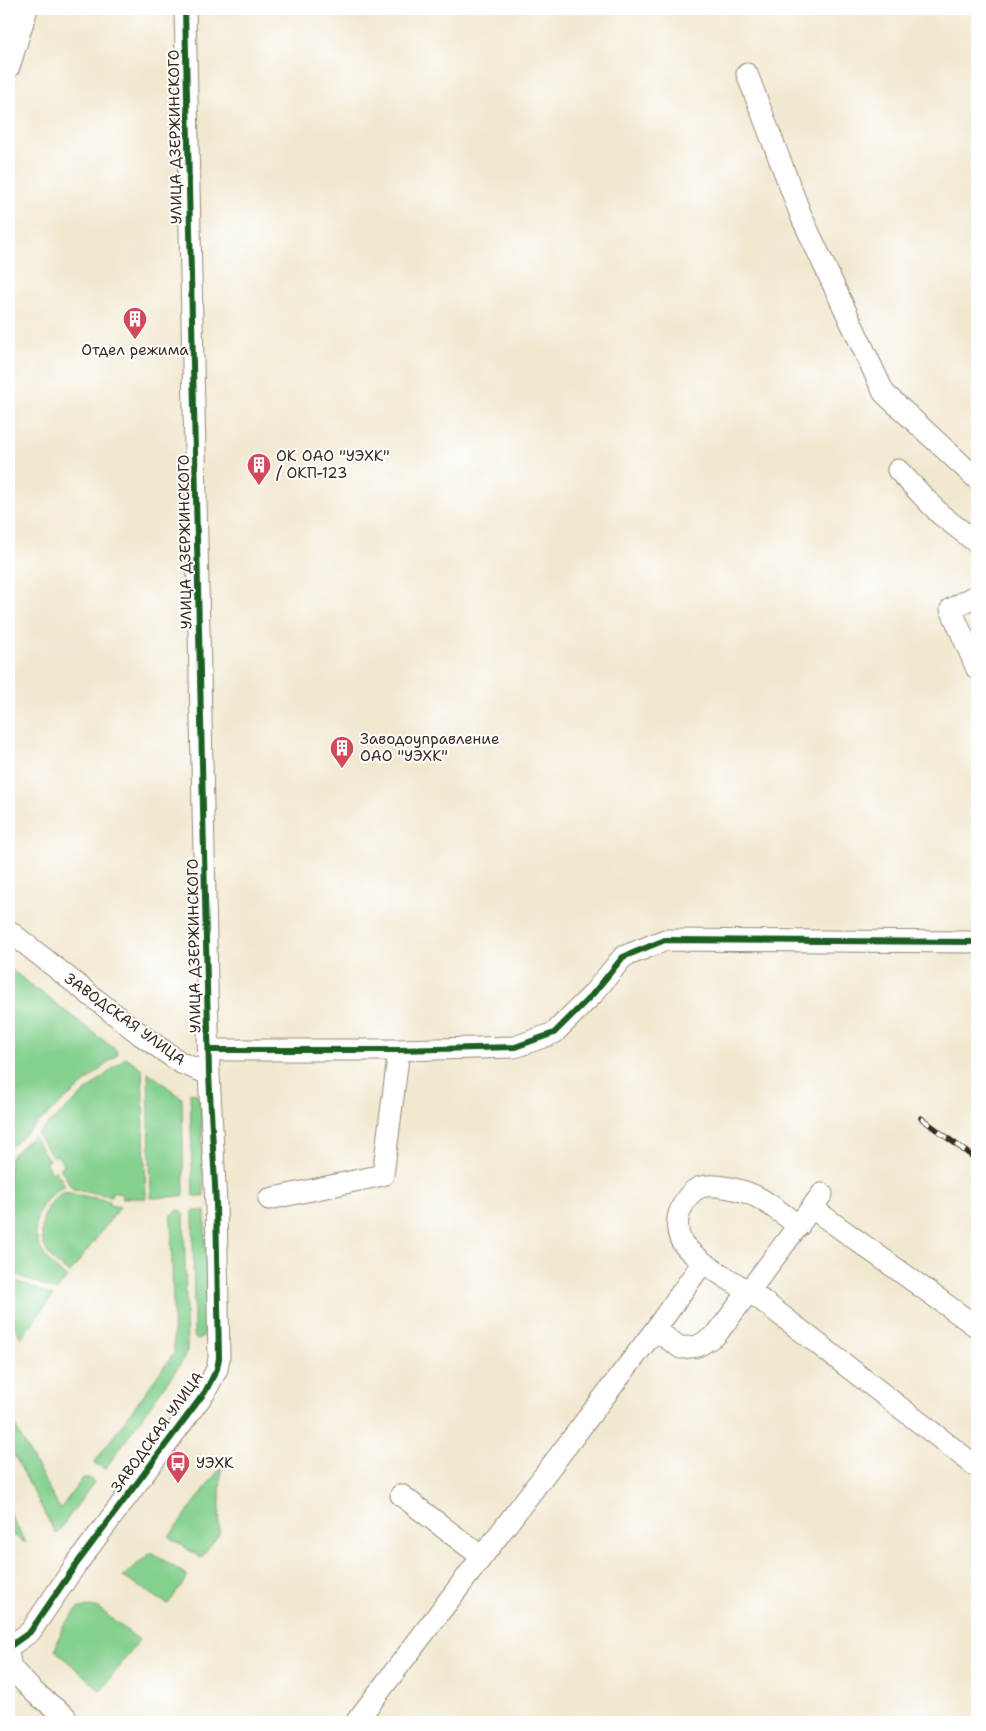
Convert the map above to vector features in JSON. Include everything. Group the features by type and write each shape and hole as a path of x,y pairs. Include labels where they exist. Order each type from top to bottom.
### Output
{"street":[{"path":"9,67 27,9"},
{"name":"УЛИЦА ДЗЕРЖИНСКОГО","path":"185,9 209,1074"},
{"path":"747,74 802,218 884,393 977,478"},
{"path":"898,470 941,515 977,543"},
{"path":"977,595 951,609 977,669"},
{"name":"ЗАВОДСКАЯ УЛИЦА","path":"9,931 157,1046 181,1063 209,1074 216,1204 220,1338 217,1369 205,1392 75,1566 30,1632 9,1647"},
{"path":"209,1050 400,1050 515,1047 554,1033 592,995 623,957 665,940 977,942"},
{"path":"269,1199 383,1175 400,1050"},
{"path":"799,1226 756,1196 742,1190 707,1184 696,1188 685,1200 677,1217 677,1228 683,1244 704,1262 748,1292 977,1467"},
{"path":"655,1330 681,1348 698,1346 716,1335 817,1201 977,1327"},
{"path":"356,1722 655,1330 704,1262"},
{"path":"401,1495 482,1557"},
{"path":"10,1666 35,1693 65,1716 66,1722"}],"green space":[{"path":"9,968 116,1050 117,1055 9,1148"},
{"path":"126,1057 142,1069 146,1198 122,1198 122,1194 112,1192 111,1196 73,1189 60,1168 64,1165 57,1155 53,1157 37,1134"},
{"path":"148,1072 182,1098 184,1196 151,1198"},
{"path":"190,1092 196,1094 201,1104 204,1196 193,1196"},
{"path":"33,1136 49,1160 45,1163 52,1173 56,1171 65,1185 51,1195 42,1206 37,1219 36,1231 38,1243 45,1256 54,1267 67,1277 57,1291 9,1272 9,1158"},
{"path":"64,1192 110,1201 109,1205 120,1207 70,1273 51,1258 42,1238 43,1220 46,1211 56,1197"},
{"path":"177,1210 181,1211 184,1216 187,1351 181,1363 105,1469 94,1463 174,1353 171,1216"},
{"path":"193,1211 205,1211 207,1325 203,1336 198,1340 194,1334"},
{"path":"9,1278 53,1296 21,1338 9,1315"},
{"path":"9,1415 60,1509 83,1478 89,1478 94,1482 57,1533 55,1533 9,1445"},
{"path":"221,1467 219,1534 201,1558 169,1537"},
{"path":"9,1512 26,1543 9,1533"},
{"path":"151,1552 188,1576 168,1604 123,1577"},
{"path":"97,1607 139,1640 101,1691 55,1650 63,1626 79,1608"}],"railway":[{"path":"921,1118 977,1160"}],"cycle path":[{"path":"9,1647 30,1632 75,1566 205,1392 217,1369 219,1358 216,1204 209,1074 185,9"},
{"path":"209,1050 399,1050 515,1047 554,1033 592,995 623,957 665,940 977,942"}],"place":[{"name":"Отдел режима","path":"135,340"},
{"name":"ОК ОАО \"УЭХК\" / ОКП-123","path":"259,486"},
{"name":"Заводоуправление ОАО \"УЭХК\"","path":"342,769"},
{"name":"УЭХК","path":"178,1484"}]}
